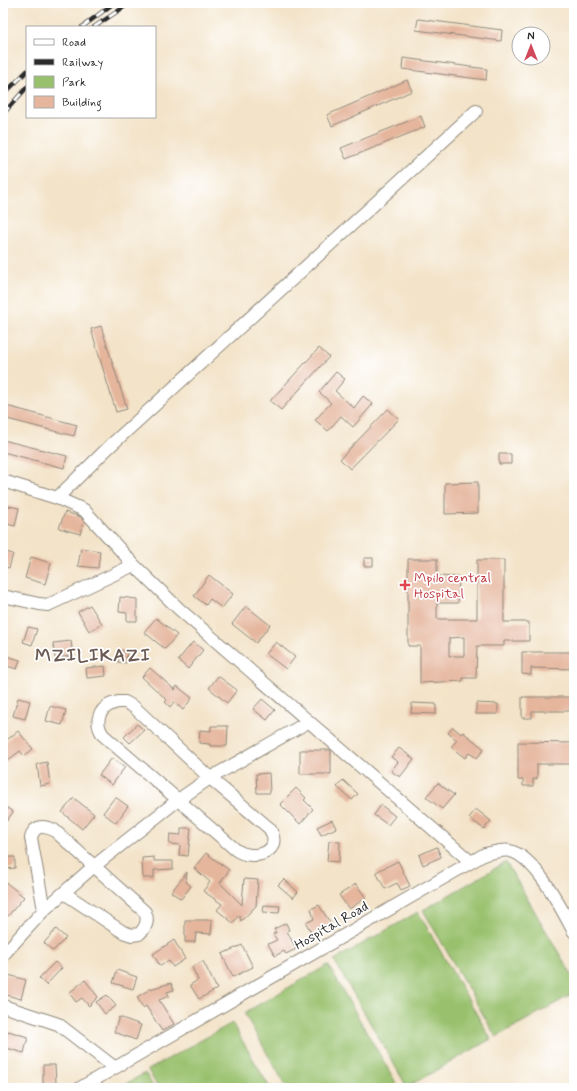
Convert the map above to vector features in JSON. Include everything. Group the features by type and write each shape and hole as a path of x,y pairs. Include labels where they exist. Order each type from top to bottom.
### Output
{"street":[{"path":"57,498 110,446 476,111"},
{"path":"3,481 77,505 90,515 134,565 175,605 471,862"},
{"path":"3,596 48,605 134,565"},
{"path":"126,702 134,707 210,778 269,828 273,839 267,852 260,855 243,855 178,800 103,736 98,722 99,714 110,703 126,702"},
{"path":"3,955 44,910 93,867 178,800 210,778 308,722"},
{"path":"44,910 31,838 33,831 38,827 46,826 54,830 93,867 145,912 147,924 144,930 139,934 132,935 123,932 64,893"},
{"name":"Hospital Road","path":"80,1088 485,854 510,851 525,860 547,885 574,932"},
{"path":"3,1006 58,1024 114,1067"}],"green space":[{"path":"506,862 574,979 574,993 496,1037 423,910"},
{"path":"418,912 491,1039 407,1087 334,960"},
{"path":"328,965 399,1088 287,1088 244,1013"},
{"path":"232,1023 270,1088 158,1088 148,1070"},
{"path":"145,1073 154,1088 118,1088"}],"building":[{"path":"418,19 502,30 501,41 416,30"},
{"path":"403,58 487,69 486,80 402,69"},
{"path":"407,80 412,91 332,126 327,115"},
{"path":"421,116 425,127 346,159 341,148"},
{"path":"101,326 127,409 116,412 91,329"},
{"path":"319,348 329,357 281,410 270,401"},
{"path":"336,372 345,379 335,391 354,408 363,396 373,404 353,427 341,416 328,431 315,420 331,403 319,392"},
{"path":"3,405 77,425 74,436 3,418"},
{"path":"388,409 399,419 350,469 340,459"},
{"path":"3,440 67,456 64,468 3,452"},
{"path":"499,454 511,454 511,464 499,464"},
{"path":"478,482 478,513 445,514 445,483"},
{"path":"3,505 19,508 15,526 3,523"},
{"path":"65,512 81,517 84,522 80,534 59,528"},
{"path":"81,548 100,551 98,568 78,566"},
{"path":"3,551 13,554 9,568 3,566"},
{"path":"31,557 51,563 45,584 25,578"},
{"path":"364,558 373,558 373,566 364,566"},
{"path":"408,559 437,559 437,576 459,577 458,603 437,603 437,619 477,619 477,560 504,560 504,622 529,622 529,641 504,641 504,646 477,646 476,678 463,678 463,681 420,683 420,646 408,646","holes":["464,637 464,656 449,656 449,638"]},
{"path":"209,575 233,594 222,608 210,599 206,605 194,596"},
{"path":"120,597 137,599 137,621 127,621 127,613 119,612"},
{"path":"90,605 102,624 89,631 78,612"},
{"path":"246,606 270,625 256,643 232,624"},
{"path":"156,618 177,635 165,649 144,632"},
{"path":"28,627 37,629 32,645 23,642"},
{"path":"71,641 73,656 55,658 53,643"},
{"path":"193,642 203,650 188,669 178,660"},
{"path":"276,642 295,657 286,669 266,654"},
{"path":"119,650 127,651 126,663 118,662"},
{"path":"522,652 574,652 574,669 531,668 531,675 522,674"},
{"path":"3,655 20,660 17,669 3,665"},
{"path":"105,666 106,676 87,678 86,668"},
{"path":"150,668 175,690 177,686 192,698 183,710 174,702 170,707 165,702 167,700 142,677"},
{"path":"218,676 237,690 227,703 209,688"},
{"path":"522,697 574,697 574,711 532,711 532,718 522,718"},
{"path":"18,698 30,701 25,719 13,716"},
{"path":"262,699 275,710 267,720 253,709"},
{"path":"412,703 436,704 436,714 411,713"},
{"path":"476,703 498,704 498,714 476,714"},
{"path":"50,706 66,710 62,725 46,721"},
{"path":"137,724 144,730 130,743 124,737"},
{"path":"211,726 228,726 227,746 210,746 210,744 199,743 200,730 211,731"},
{"path":"453,727 461,734 463,732 484,749 477,758 469,753 465,758 451,747 457,740 448,733"},
{"path":"18,731 33,749 24,756 20,751 3,764 3,743"},
{"path":"518,742 574,743 574,764 537,764 537,779 533,779 533,786 523,786 523,780 518,780"},
{"path":"399,748 414,759 400,777 391,771 398,762 391,757"},
{"path":"300,750 331,750 331,774 300,774"},
{"path":"112,758 125,767 112,785 99,775"},
{"path":"47,762 50,784 40,786 37,764"},
{"path":"269,773 270,793 257,793 256,774"},
{"path":"343,780 358,794 352,800 337,787"},
{"path":"438,783 454,795 442,809 426,797"},
{"path":"296,788 306,798 304,800 313,809 300,824 280,804"},
{"path":"115,797 128,806 116,823 103,813"},
{"path":"74,798 94,814 82,829 62,812"},
{"path":"3,805 13,812 3,826"},
{"path":"381,805 395,816 388,825 374,815"},
{"path":"476,809 491,821 484,829 469,818"},
{"path":"332,820 336,828 321,835 317,827"},
{"path":"181,828 191,828 188,856 179,855 180,845 169,844 170,834 181,835"},
{"path":"329,841 340,842 339,862 327,861"},
{"path":"437,847 441,857 423,865 419,855"},
{"path":"206,853 229,870 220,883 242,905 244,879 258,880 256,906 241,921 239,915 233,923 217,910 222,904 203,891 210,882 194,868"},
{"path":"3,857 15,857 15,868 3,869"},
{"path":"154,857 154,861 173,861 173,869 154,870 154,878 143,878 142,858"},
{"path":"398,861 410,886 401,890 397,883 385,889 376,872"},
{"path":"187,872 186,882 191,886 181,899 171,892"},
{"path":"284,879 298,892 293,898 278,885"},
{"path":"3,880 24,897 8,916 3,912"},
{"path":"356,884 366,898 349,909 339,895"},
{"path":"264,905 280,906 279,913 263,912"},
{"path":"319,905 331,924 312,934 306,923 314,919 311,909"},
{"path":"185,920 212,920 211,934 196,933 195,942 185,942"},
{"path":"286,923 289,930 287,931 296,949 286,954 284,951 275,956 268,944 277,940 273,934 276,933 274,929"},
{"path":"56,929 66,938 53,951 44,943"},
{"path":"174,940 185,959 173,967 169,961 160,966 153,954"},
{"path":"242,945 253,967 233,977 222,954"},
{"path":"203,961 217,989 199,999 190,985 198,980 192,967"},
{"path":"55,962 62,968 46,985 39,978"},
{"path":"117,970 137,977 133,989 113,983"},
{"path":"5,974 26,980 21,999 3,994"},
{"path":"85,980 98,997 89,1006 82,998 76,1002 69,993"},
{"path":"171,983 174,990 167,992 169,996 159,1000 174,1024 162,1031 146,1006 143,1008 137,997 150,989"},
{"path":"107,995 116,1006 105,1014 96,1002"},
{"path":"119,1017 141,1025 136,1040 114,1032"},
{"path":"8,1031 28,1037 24,1053 3,1047"},
{"path":"43,1065 55,1065 56,1083 43,1084"}],"railway":[{"path":"83,26 114,3"},
{"path":"96,26 130,3"},
{"path":"3,95 26,72"},
{"path":"3,114 26,88"}],"place":[{"name":"Mpilo central Hospital","path":"405,585"}],"district":[{"name":"MZILIKAZI","path":"93,655"}]}
